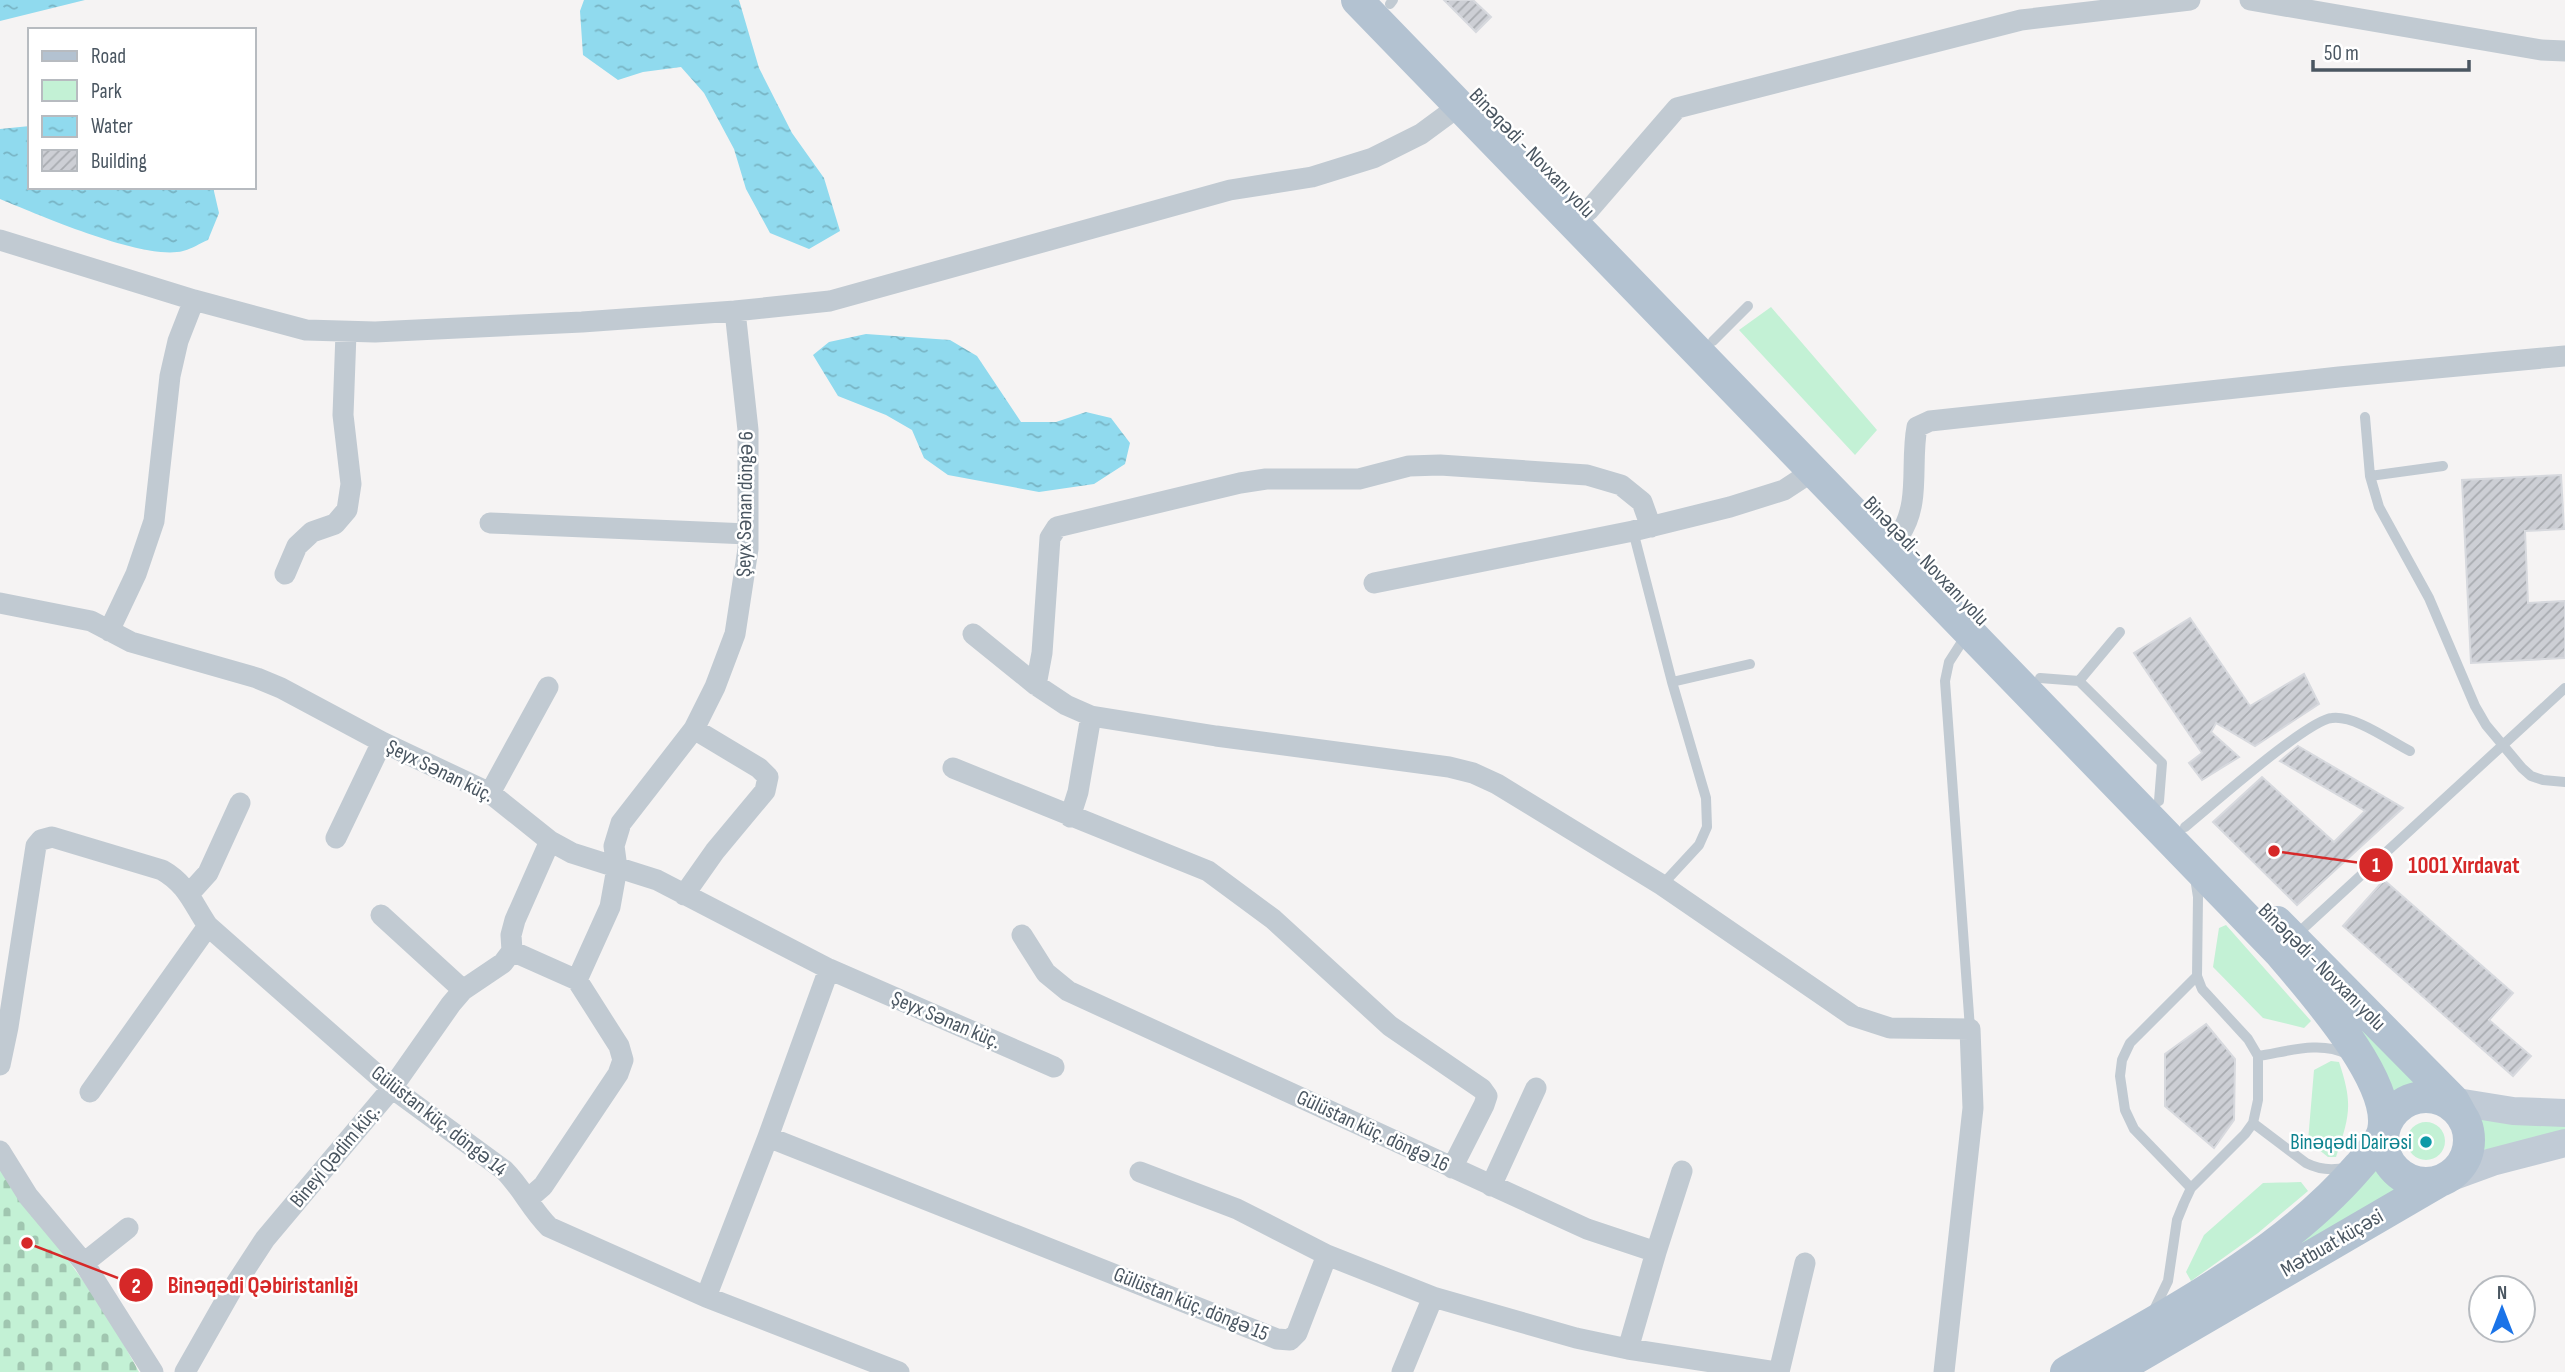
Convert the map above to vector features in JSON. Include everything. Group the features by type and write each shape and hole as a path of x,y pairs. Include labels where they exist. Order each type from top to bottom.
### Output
{"main road":[{"path":"1357,0 2192,862 2286,945 2363,1062 2380,1104 2385,1154 2397,1173 2418,1183 2440,1181 2457,1170 2468,1152 2469,1142 2448,1106"},
{"name":"Binəqədi - Novxanı yolu","path":"1390,1 1713,341 2185,827 2286,945 2448,1106"},
{"path":"2383,1132 2389,1117 2401,1104 2565,1113"},
{"name":"Mətbuat küçəsi","path":"2066,1372 2141,1329 2290,1233 2335,1193 2366,1159 2383,1132"},
{"name":"Mətbuat küçəsi","path":"2112,1372 2440,1181 2492,1161 2565,1143"}],"street":[{"path":"1588,211 1677,108 2021,20 2190,0"},
{"path":"2250,0 2541,50 2565,51"},
{"path":"0,240 194,300 306,330 346,333 582,322 735,311 830,302 1217,194 1312,177 1373,158 1421,134 1459,106"},
{"path":"109,631 136,574 154,521 170,376 178,341 194,300"},
{"name":"Şeyx Sənan döngə 6","path":"577,980 610,907 617,868 614,846 621,824 694,729 715,687 735,634 743,588 747,534 748,430 735,311"},
{"path":"285,574 298,546 312,532 335,524 347,510 351,484 343,415 346,333"},
{"path":"1900,534 1909,521 1913,503 1914,442 1917,427 1930,421 2339,377 2565,356"},
{"path":"1036,685 1042,653 1050,538 1057,527 1266,478 1359,479 1409,466 1440,465 1587,475 1621,485 1642,502 1642,529"},
{"path":"1374,583 1642,529 1757,500 1784,490 1813,471"},
{"path":"490,523 747,534"},
{"name":"Şeyx Sənan küç.","path":"0,603 67,614 91,621 131,642 257,678 281,688 382,743 490,793 550,841 572,853 657,880 829,969 1055,1067"},
{"path":"973,634 1036,685 1066,705 1091,716 1216,736 1449,767 1473,773 1497,784 1662,885 1853,1016 1890,1028 1969,1029 1973,1108 1944,1372"},
{"path":"490,793 548,687"},
{"path":"1070,817 1078,792 1091,716"},
{"path":"684,895 715,851 765,791 768,777 760,768 694,729"},
{"path":"336,838 382,743"},
{"path":"953,768 1208,872 1273,919 1390,1026 1482,1089 1486,1096 1484,1105 1452,1168"},
{"path":"189,894 208,873 240,803"},
{"name":"Gülüstan küç. döngə 14","path":"0,1065 36,846 41,840 52,837 162,870 176,878 208,926 392,1088 504,1170 518,1184 536,1214 549,1227 706,1297 899,1372"},
{"path":"528,1199 543,1185 618,1073 623,1060 619,1046 577,980 512,951 515,920 550,841"},
{"path":"380,915 463,990"},
{"path":"90,1092 208,926"},
{"name":"Gülüstan küç. döngə 16","path":"1022,935 1046,973 1068,991 1587,1229 1656,1252"},
{"name":"Bineyi Qədim küç.","path":"185,1372 231,1290 265,1239 392,1088 463,990 503,963 512,951"},
{"path":"706,1297 829,969"},
{"path":"1491,1185 1536,1088"},
{"name":"Gülüstan küç. döngə 15","path":"768,1137 1277,1339 1290,1340 1297,1333 1327,1255"},
{"path":"0,1151 28,1196 84,1263 153,1372"},
{"path":"1628,1349 1682,1171"},
{"path":"1140,1172 1237,1209 1327,1255 1433,1297 1576,1338 1725,1368 1777,1372 1805,1263"},
{"path":"84,1263 128,1228"},
{"path":"1402,1372 1433,1297"}],"lane":[{"path":"1713,341 1748,306"},
{"path":"2365,417 2371,476 2379,507 2429,598 2475,706 2486,725 2531,776 2565,782"},
{"path":"2371,476 2443,466"},
{"path":"1642,529 1672,682 1706,798 1707,827 1699,845 1662,885"},
{"path":"1969,632 1949,663 1945,681 1969,1029"},
{"path":"2079,681 2120,632"},
{"path":"1672,682 1750,664"},
{"path":"2040,678 2079,681 2162,763 2159,800"},
{"path":"2286,945 2565,688"},
{"path":"2185,827 2320,720 2333,718 2353,721 2410,751"},
{"path":"2141,1329 2158,1306 2168,1281 2177,1220 2191,1188 2236,1144 2253,1123 2258,1100 2258,1056 2248,1039 2202,989 2197,976 2198,897 2192,862"},
{"path":"2191,1188 2134,1129 2125,1110 2120,1076 2122,1060 2130,1043 2197,976"},
{"path":"2258,1056 2324,1047 2342,1051 2363,1062"},
{"path":"2253,1123 2316,1168 2335,1170 2366,1159"}],"green space":[{"path":"1771,307 1877,430 1855,455 1739,330"},
{"path":"2226,925 2311,1021 2304,1028 2263,1018 2213,967 2219,928"},
{"path":"2322,984 2417,1085 2400,1091 2391,1099"},
{"path":"2331,1061 2339,1062 2348,1099 2347,1120 2336,1157 2328,1157 2308,1141 2314,1070"},
{"path":"2475,1118 2565,1122 2565,1133 2481,1151 2480,1131"},
{"name":"Binəqədi Dairəsi","path":"2426,1122 2440,1127 2445,1141 2440,1155 2426,1160 2412,1155 2407,1141 2412,1127"},
{"path":"2377,1160 2391,1180 2401,1187 2281,1256"},
{"path":"0,1169 105,1310 139,1372 0,1372"},
{"path":"2301,1182 2308,1191 2258,1233 2191,1281 2186,1272 2204,1235 2263,1183"}],"water":[{"path":"0,0 85,0 0,21"},
{"path":"584,0 739,0 759,68 792,133 824,178 840,231 809,249 770,233 746,189 734,149 704,93 681,67 643,72 618,80 583,55 580,11"},
{"path":"28,126 28,189 213,189 219,213 208,240 183,251 143,249 92,235 0,199 0,129"},
{"path":"866,334 950,340 977,356 1021,422 1056,422 1086,412 1111,418 1130,443 1125,464 1094,484 1039,492 948,475 924,458 912,430 886,415 838,396 813,355 829,342"}],"building":[{"path":"1444,0 1473,0 1491,17 1476,32"},
{"path":"2561,475 2564,529 2525,531 2528,603 2565,601 2565,658 2471,663 2462,480"},
{"path":"2190,618 2250,706 2304,674 2319,704 2255,746 2216,723 2211,732 2239,757 2202,780 2189,763 2202,753 2134,653"},
{"path":"2298,746 2403,808 2297,905 2213,822 2262,777 2334,842 2365,811 2280,761"},
{"path":"2384,880 2513,993 2489,1020 2531,1056 2513,1076 2343,926"},
{"path":"2206,1024 2235,1059 2234,1120 2214,1148 2165,1106 2165,1054"}],"place":[{"name":"1001 Xırdavat","path":"2274,851"},
{"name":"Binəqədi Dairəsi","path":"2426,1142"},
{"name":"Binəqədi Qəbiristanlığı","path":"27,1243"}]}
